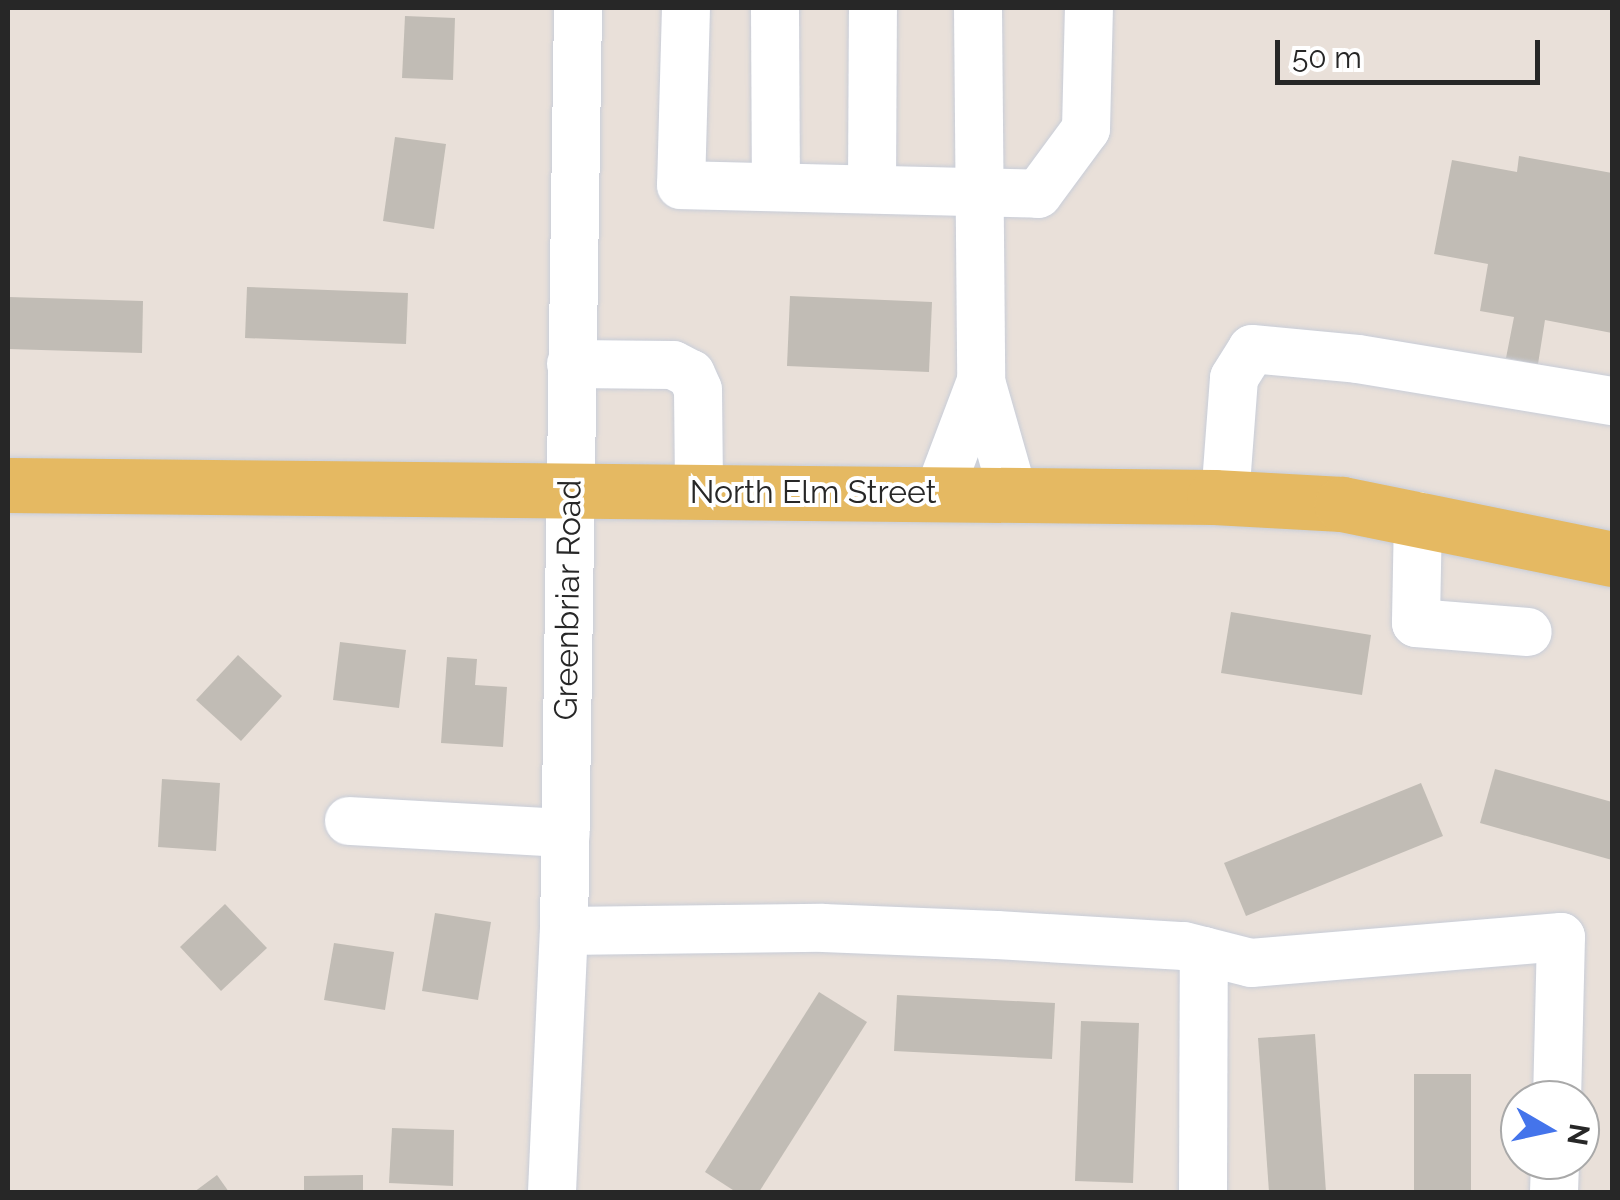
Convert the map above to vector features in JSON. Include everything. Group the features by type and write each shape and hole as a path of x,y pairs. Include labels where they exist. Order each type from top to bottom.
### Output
{"main road":[{"name":"North Elm Street","path":"8,485 1013,492 1224,498 1418,516 1612,559"}],"street":[{"name":"Greenbriar Road","path":"552,1192 564,931 578,8"},
{"path":"686,8 681,185 1038,194 1086,129 1089,8"},
{"path":"775,8 776,185"},
{"path":"872,188 873,8"},
{"path":"978,8 982,381 1013,492"},
{"path":"1224,498 1234,378 1252,350 1358,358 1612,401"},
{"path":"571,364 673,365 691,374 698,390 699,492"},
{"path":"939,492 982,381"},
{"path":"1418,516 1416,624 1528,632"},
{"path":"349,821 566,833"},
{"path":"564,931 824,928 1204,951 1251,963 1561,937 1557,1080"},
{"path":"1203,1192 1204,951"}],"building":[{"path":"405,16 455,18 453,80 402,78"},
{"path":"395,137 446,144 434,229 383,221"},
{"path":"1519,156 1612,173 1612,333 1545,320 1538,364 1506,358 1514,317 1480,311 1488,264 1434,254 1452,160 1517,172"},
{"path":"247,287 408,293 406,344 245,338"},
{"path":"790,296 932,302 929,372 787,366"},
{"path":"8,297 143,301 142,353 8,349"},
{"path":"1231,612 1371,635 1362,695 1221,673"},
{"path":"340,642 406,650 399,708 333,700"},
{"path":"238,655 282,696 241,741 196,700"},
{"path":"447,657 477,659 475,685 507,687 503,747 441,743"},
{"path":"1495,769 1612,802 1612,860 1480,823"},
{"path":"162,779 220,783 216,851 158,847"},
{"path":"1421,783 1443,836 1246,916 1224,863"},
{"path":"225,904 267,948 221,991 180,947"},
{"path":"435,913 491,922 478,1000 422,991"},
{"path":"334,943 394,952 385,1010 324,1000"},
{"path":"819,992 867,1022 759,1192 736,1192 705,1172"},
{"path":"897,995 1055,1003 1052,1059 894,1051"},
{"path":"1081,1021 1139,1023 1133,1183 1075,1181"},
{"path":"1315,1034 1326,1192 1269,1192 1258,1038"},
{"path":"1414,1074 1471,1074 1471,1192 1414,1192"},
{"path":"392,1128 454,1130 453,1186 389,1183"},
{"path":"217,1175 229,1192 194,1192"},
{"path":"363,1175 363,1192 304,1192 304,1176"}]}
